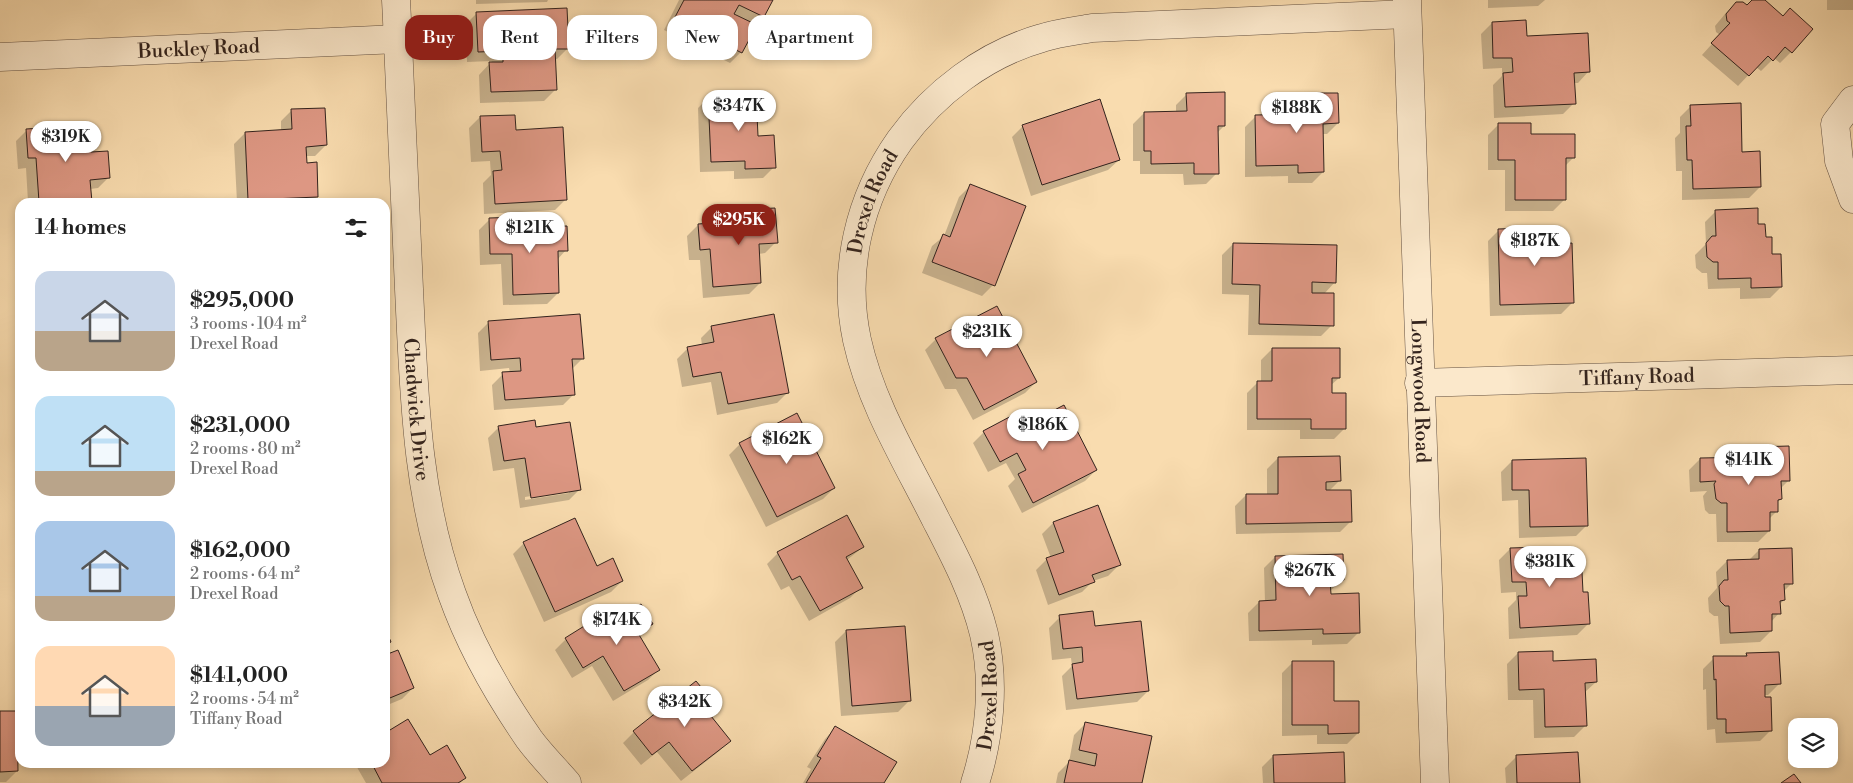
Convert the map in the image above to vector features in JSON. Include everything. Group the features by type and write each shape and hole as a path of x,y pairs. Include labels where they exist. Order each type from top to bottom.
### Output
{"street":[{"name":"Chadwick Drive","path":"396,0 413,374 418,445 430,520 452,593 469,635 489,676 530,740 567,783"},
{"name":"Longwood Road","path":"1407,7 1419,382 1435,783"},
{"name":"Drexel Road","path":"975,783 981,765 987,733 989,701 989,668 984,635 961,569 884,417 865,369 857,340 853,311 852,271 857,232 867,198 885,161 915,120 952,85 992,58 1042,38 1092,28 1407,7"},
{"name":"Buckley Road","path":"0,57 398,40"},
{"path":"1853,100 1835,124 1839,162 1853,199"},
{"name":"Tiffany Road","path":"1419,382 1853,370"}],"building":[{"path":"684,0 773,0 765,15 760,15 739,5 734,14 736,15 676,15"},
{"path":"1752,0 1765,0 1783,16 1790,8 1813,29 1792,53 1785,47 1773,61 1768,56 1749,76 1711,43 1730,23 1727,21 1726,14 1736,2 1743,2 1747,5"},
{"path":"567,8 567,49 557,49 557,15 483,15 483,52 478,52 476,12"},
{"path":"738,16 748,21 748,42 742,53 738,51"},
{"path":"1526,20 1527,36 1588,33 1590,72 1574,73 1576,104 1505,107 1503,73 1513,72 1512,58 1493,58 1492,22"},
{"path":"503,60 556,60 557,90 491,92 489,62 503,62"},
{"path":"1225,92 1225,126 1218,126 1219,174 1194,174 1194,163 1151,164 1151,151 1144,151 1144,112 1187,111 1186,93"},
{"path":"756,93 758,136 774,135 776,168 745,169 745,161 711,162 708,95"},
{"path":"1301,93 1338,93 1339,123 1323,124 1324,172 1298,173 1298,165 1256,166 1255,115 1302,114"},
{"path":"1100,99 1120,160 1042,185 1022,125"},
{"path":"1741,103 1742,152 1760,151 1761,187 1693,189 1692,160 1687,160 1686,126 1691,126 1690,105"},
{"path":"325,108 327,145 306,147 307,163 317,162 318,197 248,198 245,132 292,129 291,109"},
{"path":"515,115 516,130 563,127 567,200 495,204 493,171 502,170 500,151 482,152 480,116"},
{"path":"1498,123 1531,123 1531,134 1575,134 1575,158 1566,158 1566,200 1515,200 1515,160 1498,160"},
{"path":"90,125 91,152 108,151 110,178 90,180 92,198 39,198 36,158 28,158 26,129"},
{"path":"970,184 1026,206 995,286 932,262 943,234 950,237"},
{"path":"775,208 778,243 759,244 761,283 713,287 710,249 700,250 698,224 740,221 739,210"},
{"path":"1758,208 1758,224 1765,224 1766,237 1772,237 1772,254 1781,254 1782,287 1751,288 1751,278 1718,279 1718,262 1713,262 1707,257 1706,243 1712,236 1716,236 1715,210"},
{"path":"522,217 522,227 567,226 568,251 558,251 559,293 513,295 512,254 490,254 489,218"},
{"path":"1561,227 1562,244 1572,243 1574,303 1500,305 1498,229"},
{"path":"1233,243 1337,245 1336,283 1312,282 1312,293 1334,293 1334,326 1259,324 1260,285 1232,284"},
{"path":"997,306 1037,382 984,410 967,378 956,378 935,338"},
{"path":"580,314 584,359 572,359 575,395 505,400 502,372 521,371 520,358 491,360 488,321"},
{"path":"774,314 789,393 728,404 721,372 693,377 687,347 714,342 711,326"},
{"path":"1272,348 1340,348 1340,378 1332,378 1332,393 1346,393 1346,429 1311,429 1311,419 1257,419 1257,381 1272,381"},
{"path":"1064,405 1097,470 1033,503 1018,474 1026,470 1017,453 1000,462 983,431 1017,413 1024,426"},
{"path":"797,413 835,488 777,517 739,443"},
{"path":"535,420 536,427 570,422 581,490 531,498 525,458 504,461 498,426"},
{"path":"1789,446 1790,481 1781,481 1782,499 1778,500 1778,512 1770,512 1770,531 1727,532 1727,503 1721,503 1716,499 1714,484 1716,481 1700,482 1700,458 1756,457 1756,447"},
{"path":"1340,456 1341,481 1326,482 1326,490 1351,490 1352,522 1246,524 1246,494 1278,494 1278,457"},
{"path":"1586,458 1588,526 1530,527 1529,490 1512,490 1512,460"},
{"path":"1098,505 1121,565 1092,575 1095,582 1059,595 1046,558 1064,552 1053,522"},
{"path":"847,515 864,547 846,557 863,588 820,611 800,576 792,580 777,552"},
{"path":"575,518 597,566 613,558 623,581 555,612 523,542"},
{"path":"1543,547 1544,555 1581,552 1583,592 1588,592 1590,624 1520,628 1518,596 1527,596 1526,582 1512,582 1510,548"},
{"path":"1792,548 1793,584 1784,584 1785,600 1780,601 1781,614 1772,614 1772,631 1730,633 1729,606 1725,606 1720,601 1719,586 1724,580 1728,580 1727,560 1759,559 1759,549"},
{"path":"1343,554 1344,580 1330,581 1331,594 1359,593 1360,633 1323,634 1323,629 1259,631 1259,601 1276,600 1275,556"},
{"path":"641,604 653,624 638,633 660,670 624,691 603,656 583,668 565,638 602,615 610,622"},
{"path":"1093,611 1095,626 1141,621 1149,691 1077,699 1072,664 1083,662 1082,647 1063,649 1059,615"},
{"path":"905,626 911,701 852,706 846,630"},
{"path":"398,650 414,688 390,698 390,653"},
{"path":"1553,651 1553,661 1596,659 1597,682 1585,683 1587,726 1545,727 1544,689 1519,690 1518,652"},
{"path":"1779,652 1781,684 1765,685 1765,697 1771,697 1772,731 1726,733 1726,719 1717,719 1716,679 1714,680 1713,656 1747,656 1746,653"},
{"path":"1292,661 1334,661 1334,701 1359,701 1359,733 1328,734 1328,725 1292,725"},
{"path":"696,681 711,699 703,706 731,741 692,771 669,742 652,755 633,731"},
{"path":"0,711 15,711 15,768 18,768 18,771 0,772"},
{"path":"408,719 430,755 447,745 466,778 458,783 382,783 374,768 390,768 390,730"},
{"path":"1085,722 1152,736 1142,783 1064,783 1069,760 1095,766 1097,754 1079,750"},
{"path":"835,726 897,762 884,783 806,783 821,758 817,756"},
{"path":"1344,752 1345,783 1274,783 1273,755"},
{"path":"1578,752 1580,783 1517,783 1516,755"},
{"path":"1794,774 1801,783 1781,783"}]}
